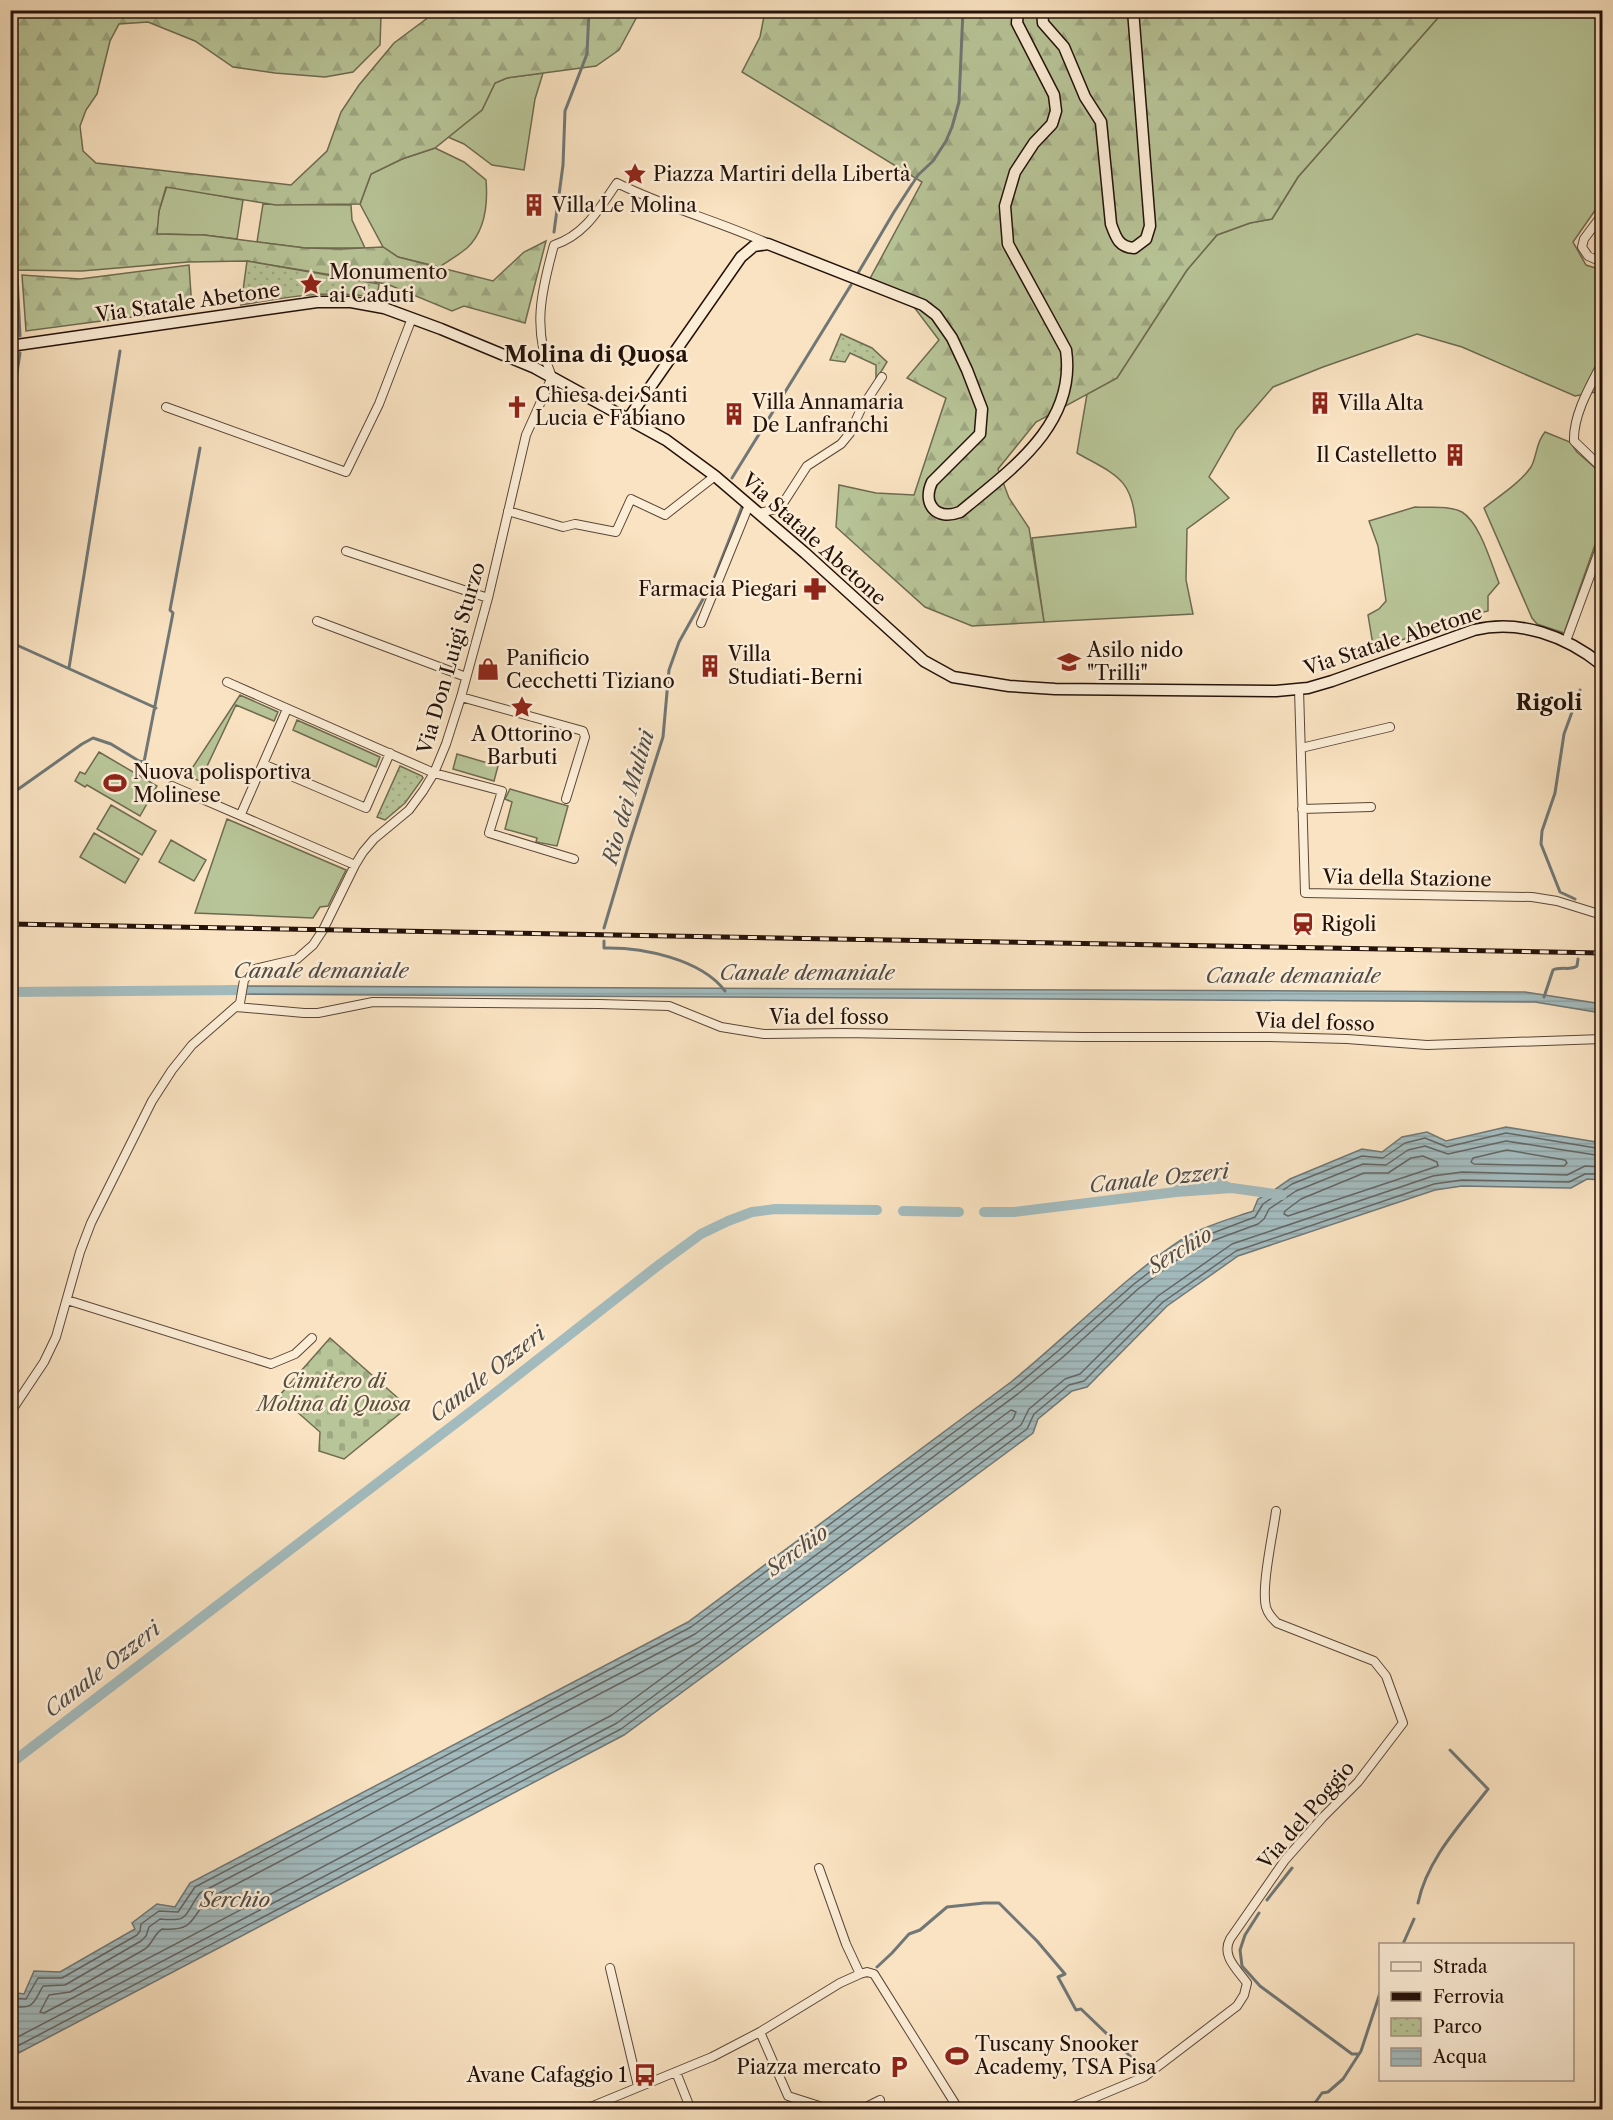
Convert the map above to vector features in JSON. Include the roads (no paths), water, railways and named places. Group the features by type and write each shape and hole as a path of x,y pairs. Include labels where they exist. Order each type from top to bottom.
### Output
{"street":[{"path":"552,377 544,358 540,332 540,310 543,287 554,245 573,237 589,224 617,183 923,305 936,315 952,338 982,409 980,434 932,482 928,491 928,500 936,511 951,515 960,512 1025,457 1049,426 1059,406 1067,380 1066,350 1008,244 1005,206 1015,172 1034,143 1052,123 1056,111 1054,95 1017,22 1018,10"},
{"path":"1042,10 1043,23 1053,38 1064,47 1085,97 1101,123 1111,224 1117,240 1125,247 1134,248 1146,239 1150,226 1133,10"},
{"path":"1602,216 1584,239 1582,247 1588,256 1602,262"},
{"path":"628,418 741,257 754,246 768,244"},
{"name":"Via Statale Abetone","path":"10,346 317,302 351,302 412,318 552,377 628,418 684,452 759,513 909,649 932,667 953,677 987,684 1055,689 1263,691 1299,689 1332,681 1488,627 1532,629 1566,641 1602,665"},
{"path":"165,407 346,472 379,404 412,318"},
{"path":"1602,363 1587,394 1574,432 1574,441 1602,468"},
{"name":"Via Don Luigi Sturzo","path":"10,1413 44,1362 56,1338 80,1252 91,1223 152,1101 172,1070 192,1045 236,1006 242,998 244,980 255,969 290,961 308,951 323,930 355,865 374,839 409,810 434,773 461,697 488,598 526,435 552,377"},
{"path":"759,513 780,508 807,466 841,444 850,434 861,409 882,377"},
{"path":"508,511 563,527 575,524 616,532 631,499 665,515 715,476"},
{"path":"701,623 749,505"},
{"path":"1566,641 1602,543"},
{"path":"346,551 488,598"},
{"path":"317,621 466,677"},
{"path":"227,682 434,773 502,791 489,833 574,859"},
{"name":"Via della Stazione","path":"1299,689 1305,893 1532,897 1557,901 1602,915"},
{"path":"461,697 583,731 585,737 566,799"},
{"path":"241,814 287,709"},
{"path":"1301,748 1390,727"},
{"path":"263,764 366,808 390,753"},
{"path":"172,786 355,865"},
{"path":"1302,809 1371,807"},
{"name":"Via del fosso","path":"236,1006 304,1013 318,1013 373,1002 669,1006 721,1027 764,1034 1268,1037 1347,1039 1427,1045 1602,1039"},
{"path":"68,1300 271,1364 295,1354 312,1338"},
{"name":"Via del Poggio","path":"1065,2109 1144,2078 1237,2006 1244,1995 1247,1983 1227,1954 1226,1947 1230,1939 1285,1860 1358,1782 1403,1723 1386,1676 1374,1661 1277,1623 1269,1613 1265,1604 1276,1511"},
{"path":"819,1868 846,1944 860,1974"},
{"path":"610,1968 638,2086"},
{"path":"583,2109 712,2057 760,2032 840,1983 867,1972 874,1974 959,2109"},
{"path":"760,2032 788,2096 832,2109"},
{"path":"676,2072 691,2109"},
{"path":"860,2109 880,2100"},
{"path":"1083,2102 1092,2109"}],"water":[{"path":"231,986 1525,992 1602,1004 1602,1013 1535,1002 232,994"},
{"name":"Serchio","path":"1506,1127 1602,1143 1602,1180 1587,1179 1571,1188 1462,1186 1435,1190 1238,1256 1167,1306 1087,1387 1072,1391 1038,1419 1033,1433 624,1735 11,2057 11,1992 24,1994 34,1971 60,1972 135,1929 132,1923 157,1904 175,1907 190,1883 688,1622 1011,1382 1140,1270 1184,1238 1208,1226 1253,1211 1258,1199 1290,1179 1362,1149 1382,1152 1402,1137 1427,1132 1446,1141"}],"waterway":[{"name":"Rio dei Mulini","path":"554,232 563,165 565,111 587,54 589,10"},
{"path":"858,273 894,212 918,175 933,161 952,127 959,102 963,10"},
{"path":"17,274 20,336"},
{"path":"732,478 851,285"},
{"path":"69,668 120,351"},
{"path":"10,419 20,353"},
{"path":"10,795 93,738 111,744 144,762 173,613 170,610 200,448"},
{"name":"Rio dei Mulini","path":"604,928 663,737 669,670 679,642 713,581 742,507"},
{"path":"10,642 156,708"},
{"path":"1575,899 1560,892 1541,844 1542,831 1555,793 1564,734 1580,690"},
{"name":"Rio dei Mulini","path":"604,941 604,948 653,953 686,963 714,980 725,991"},
{"path":"1544,997 1553,970 1577,966 1578,959"},
{"name":"Canale demaniale","path":"10,992 244,990"},
{"path":"1176,1192 1183,1184 1213,1180 1230,1188"},
{"name":"Canale Ozzeri","path":"984,1212 1014,1212 1176,1192 1232,1188 1282,1195"},
{"name":"Canale Ozzeri","path":"10,1764 701,1234 752,1212 775,1209 877,1210"},
{"name":"Canale Ozzeri","path":"903,1211 959,1212"},
{"path":"1418,1903 1422,1887 1437,1857 1488,1789 1450,1750"},
{"path":"1267,1900 1292,1868"},
{"path":"877,1967 909,1934 920,1930 947,1907 999,1903 1037,1941 1065,1974 1058,1977 1076,2010 1081,2009 1132,2058"},
{"path":"1259,1913 1245,1935 1240,1950 1242,1966 1260,1986 1352,2054 1358,2054"},
{"path":"1403,1943 1414,1919"},
{"path":"1310,2110 1322,2093 1328,2092 1343,2079 1361,2051 1379,1996"}],"railway":[{"path":"10,924 1602,953"}],"place":[{"name":"Piazza Martiri della Libertà","path":"635,174"},
{"name":"Villa Le Molina","path":"534,205"},
{"name":"Monumento ai Caduti","path":"311,284"},
{"name":"Villa Alta","path":"1320,403"},
{"name":"Chiesa dei Santi Lucia e Fabiano","path":"517,407"},
{"name":"Villa Annamaria De Lanfranchi","path":"734,414"},
{"name":"Il Castelletto","path":"1455,455"},
{"name":"Farmacia Piegari","path":"815,589"},
{"name":"Asilo nido \"Trilli\"","path":"1069,662"},
{"name":"Villa Studiati-Berni","path":"710,666"},
{"name":"Panificio Cecchetti Tiziano","path":"488,669"},
{"name":"A Ottorino Barbuti","path":"522,707"},
{"name":"Nuova polisportiva Molinese","path":"115,783"},
{"name":"Rigoli","path":"1303,924"},
{"name":"Tuscany Snooker Academy, TSA Pisa","path":"957,2056"},
{"name":"Piazza mercato","path":"899,2067"},
{"name":"Avane Cafaggio 1","path":"645,2075"}],"district":[{"name":"Molina di Quosa","path":"596,354"},
{"name":"Rigoli","path":"1549,702"}],"park label":[{"name":"Cimitero di Molina di Quosa","path":"334,1392"}]}
